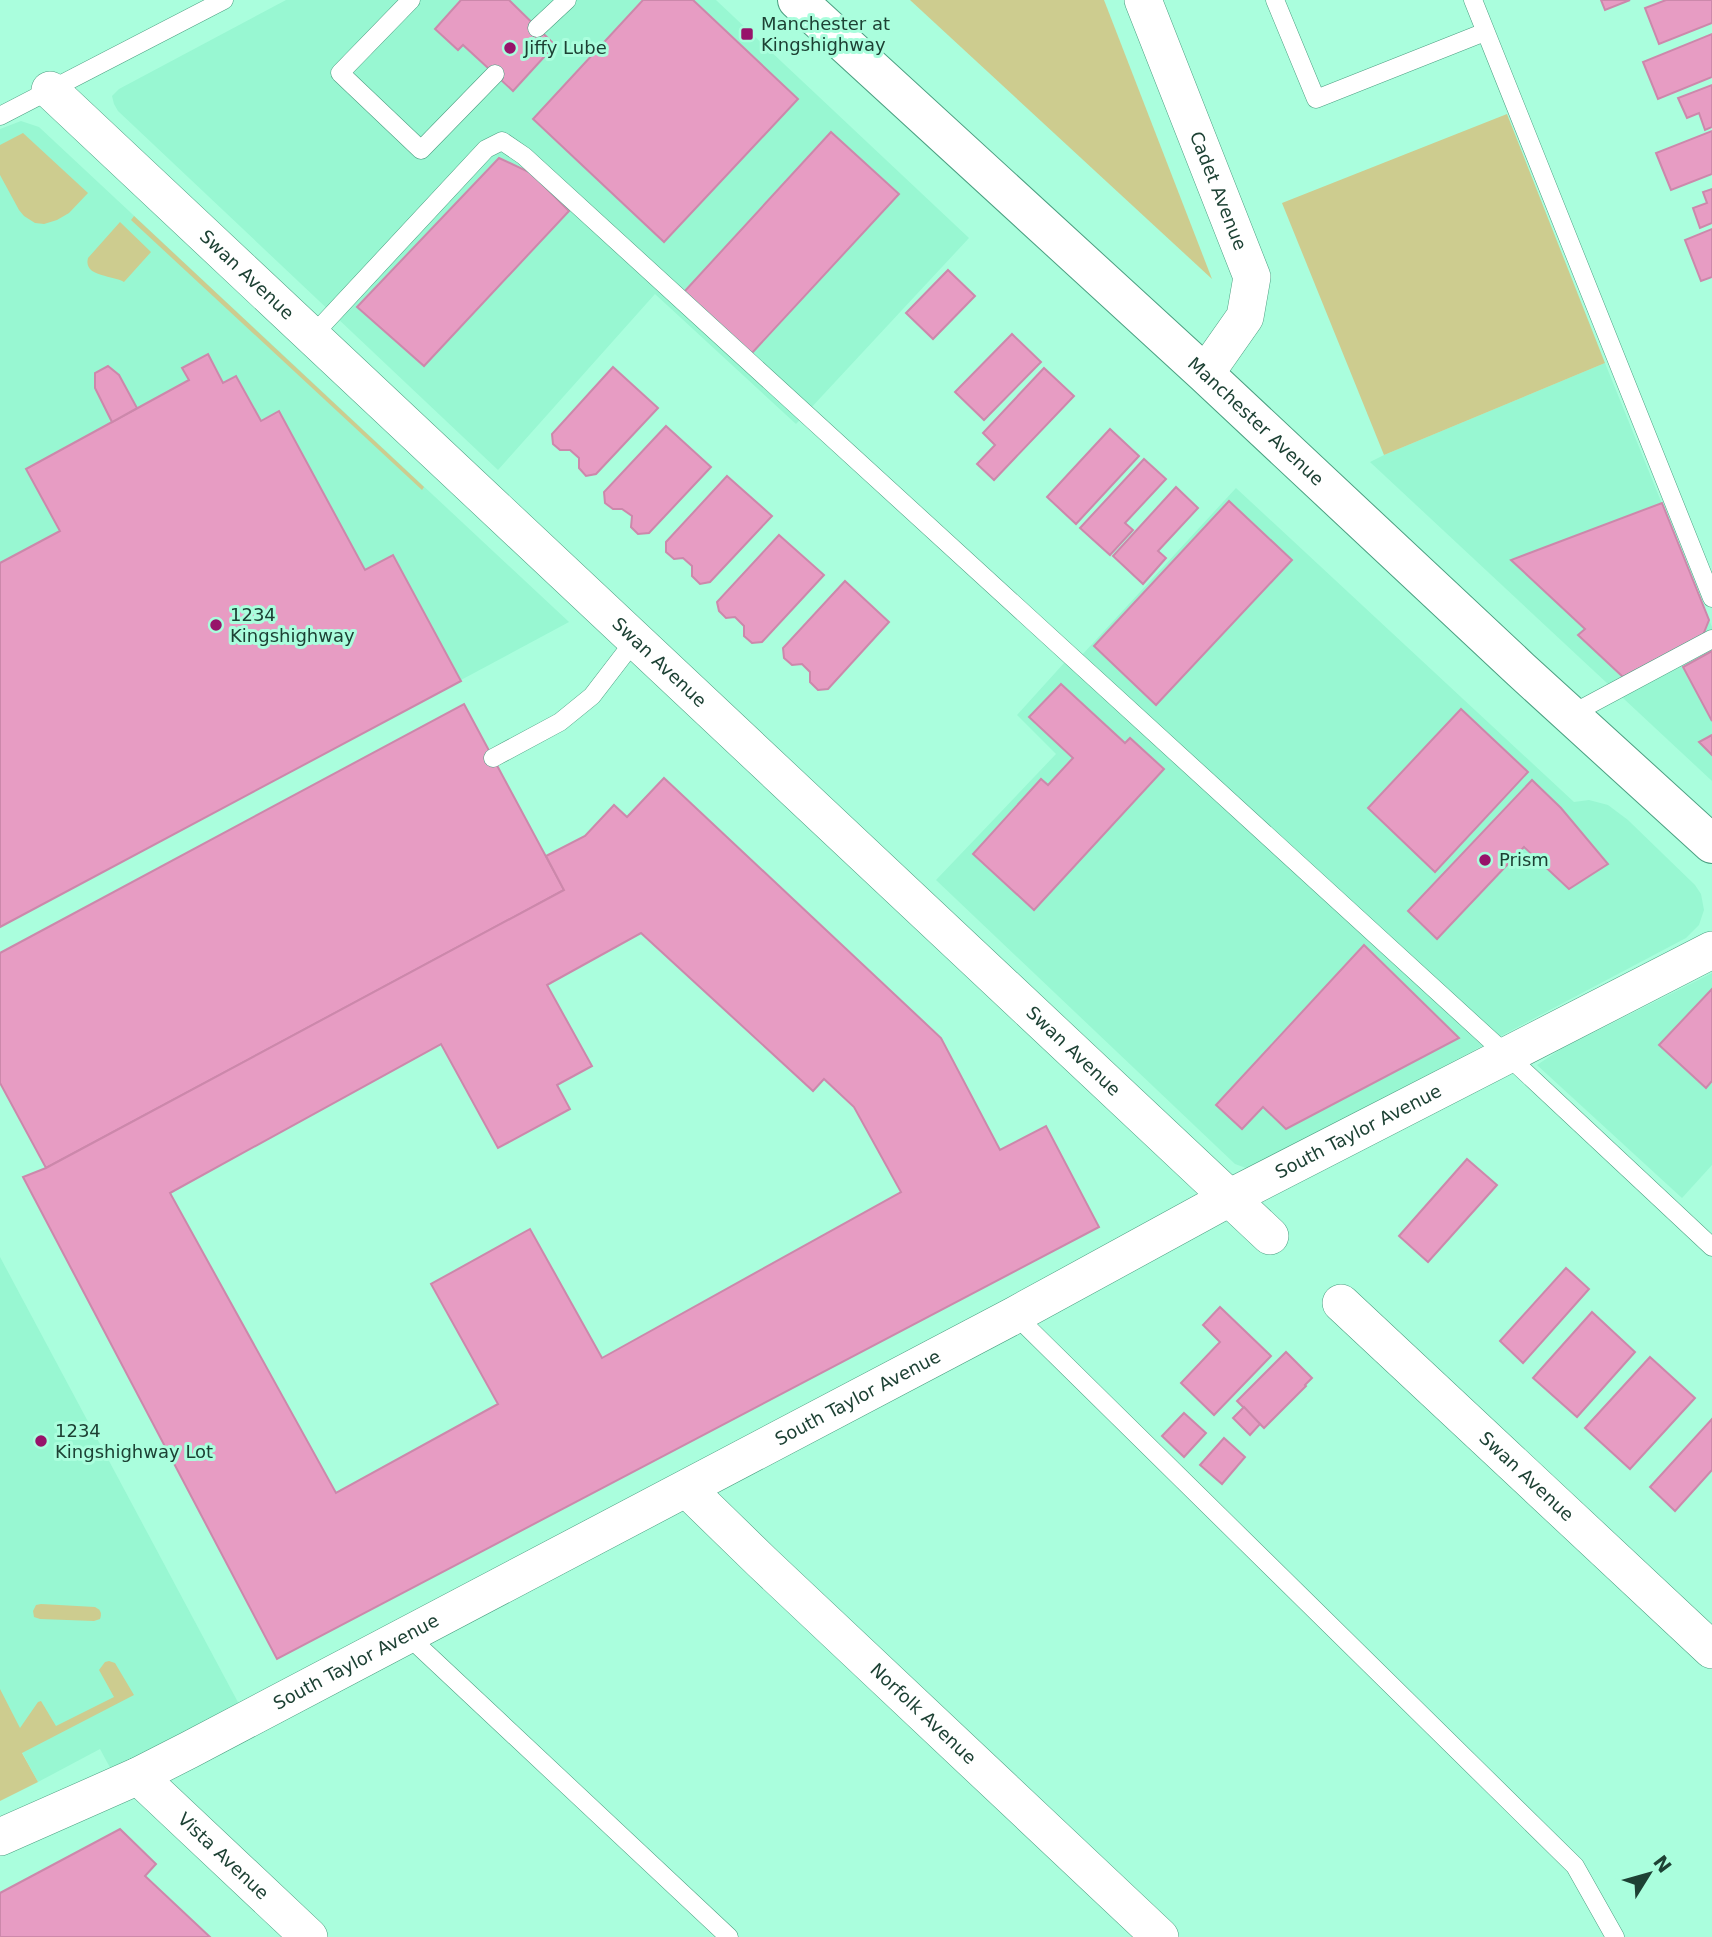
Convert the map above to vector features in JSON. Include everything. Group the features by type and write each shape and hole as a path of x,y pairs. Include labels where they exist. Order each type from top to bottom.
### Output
{"main road":[{"name":"Manchester Avenue","path":"797,0 1712,844"}],"street":[{"name":"Cadet Avenue","path":"1143,0 1252,277 1245,317 1205,374"},
{"name":"Swan Avenue","path":"50,90 1269,1236"},
{"name":"South Taylor Avenue","path":"0,1837 138,1776 687,1489 1015,1315 1228,1198 1712,950"},
{"name":"Swan Avenue","path":"1341,1303 1712,1650"},
{"name":"Norfolk Avenue","path":"687,1489 1160,1937"},
{"name":"Vista Avenue","path":"138,1776 309,1937"}],"lane":[{"path":"0,116 224,0"},
{"path":"411,0 340,74 421,150 495,74"},
{"path":"537,28 566,0"},
{"path":"1275,0 1316,99 1485,32"},
{"path":"1473,0 1712,598"},
{"path":"312,336 486,149 502,141 524,156 1508,1056 1712,1247"},
{"path":"1570,715 1712,639"},
{"path":"493,758 560,722 592,696 635,640"},
{"path":"1015,1315 1574,1866 1615,1937"},
{"path":"408,1636 729,1937"}],"shaded area":[{"path":"286,0 716,0 969,238 796,424 655,294 498,470 118,111 114,104 112,96 119,89"},
{"path":"910,0 1104,0 1212,279"},
{"path":"1507,114 1605,363 1384,455 1282,203"},
{"name":"1234 Kingshighway","path":"21,121 39,127 569,622 0,927 0,129"},
{"path":"23,133 88,193 69,213 57,220 44,224 35,223 24,216 0,175 0,145"},
{"path":"134,216 424,487 422,490 131,220"},
{"path":"120,222 151,252 124,282 94,272 88,264 88,258"},
{"path":"1605,363 1712,627 1712,781 1370,462"},
{"path":"1236,488 1574,802 1589,800 1608,805 1628,820 1695,885 1701,894 1704,910 1699,925 1686,938 1257,1165 1246,1168 1235,1164 936,880 1056,754 1017,715 1074,652 1081,656"},
{"path":"1712,973 1712,1165 1682,1198 1537,1065 1561,1049"},
{"name":"1234 Kingshighway Lot","path":"0,1257 240,1706 113,1773 100,1749 38,1782 0,1711"},
{"path":"36,1605 95,1607 100,1611 101,1617 94,1621 40,1619 34,1617 33,1611"},
{"path":"109,1661 115,1663 134,1695 22,1753 38,1782 0,1801 0,1689 20,1728 41,1701 56,1726 114,1697 99,1670"}],"building":[{"name":"Jiffy Lube","path":"461,0 509,0 555,45 513,91 463,45 458,50 435,29"},
{"path":"643,0 693,0 798,99 664,242 533,119"},
{"path":"1601,0 1630,0 1605,10"},
{"path":"1666,0 1712,0 1712,23 1659,44 1645,8"},
{"path":"1712,34 1712,77 1658,99 1643,62"},
{"path":"1712,85 1712,127 1705,130 1699,113 1687,118 1678,98"},
{"path":"1712,131 1712,174 1671,190 1656,153"},
{"path":"831,132 899,194 751,354 684,292"},
{"path":"499,158 531,173 569,211 424,366 357,307"},
{"path":"1712,189 1712,223 1700,228 1693,208 1707,203 1703,192"},
{"path":"1712,229 1712,277 1701,281 1685,240"},
{"path":"948,270 975,296 933,339 906,313"},
{"path":"1012,334 1041,362 984,420 955,392"},
{"name":"1234 Kingshighway","path":"208,354 223,383 236,376 261,421 279,411 365,570 393,555 461,681 0,927 0,563 60,531 26,469 189,380 182,368"},
{"path":"108,366 119,375 137,408 112,422 95,388 95,373"},
{"path":"613,367 658,408 596,474 586,476 579,468 579,458 570,450 560,450 553,444 552,434"},
{"path":"1044,368 1074,396 994,480 977,464 995,445 983,433"},
{"path":"666,426 711,467 649,533 638,534 631,527 632,516 605,503 604,492"},
{"path":"1110,429 1139,456 1076,524 1047,497"},
{"path":"1144,459 1166,479 1125,523 1133,530 1110,555 1080,528"},
{"path":"727,476 772,516 710,582 700,584 692,576 692,566 683,558 674,559 666,552 666,542"},
{"path":"1176,487 1198,508 1158,551 1166,558 1143,584 1113,556"},
{"path":"1229,501 1292,560 1156,705 1094,646"},
{"path":"1662,503 1709,620 1703,635 1623,677 1578,635 1585,629 1511,560"},
{"path":"779,535 824,575 762,642 752,643 744,636 744,626 735,617 726,618 719,611 717,602"},
{"path":"845,581 889,622 828,689 818,690 810,682 810,672 802,664 792,665 784,658 783,648"},
{"path":"1712,651 1712,721 1683,667"},
{"path":"1061,684 1125,743 1130,738 1164,769 1034,910 973,854 1041,779 1048,785 1073,758 1029,717"},
{"path":"464,704 564,890 46,1168 0,1083 0,953"},
{"path":"1461,709 1528,772 1435,872 1368,808"},
{"path":"1712,735 1712,755 1699,742"},
{"path":"664,778 941,1038 1000,1150 1046,1126 1099,1227 277,1659 23,1177 46,1168 564,890 546,856 585,836 614,805 627,817","holes":["641,933 813,1091 824,1079 854,1107 901,1192 602,1358 530,1229 431,1284 498,1404 336,1493 170,1193 441,1044 498,1148 570,1109 557,1085 592,1066 547,985"]},
{"path":"1532,780 1561,808 1608,864 1569,889 1524,847 1437,939 1408,911"},
{"path":"1364,945 1459,1038 1286,1129 1263,1107 1242,1129 1216,1105"},
{"path":"1712,989 1712,1081 1706,1088 1659,1045"},
{"path":"1467,1159 1497,1185 1428,1262 1399,1236"},
{"path":"1566,1268 1589,1289 1523,1363 1500,1341"},
{"path":"1220,1307 1271,1356 1214,1415 1181,1383 1220,1342 1203,1325"},
{"path":"1592,1312 1635,1352 1577,1417 1533,1378"},
{"path":"1286,1352 1312,1378 1264,1428 1237,1401"},
{"path":"1650,1357 1695,1398 1630,1469 1585,1428"},
{"path":"1244,1407 1260,1424 1250,1435 1233,1418"},
{"path":"1184,1413 1206,1433 1184,1457 1162,1436"},
{"path":"1712,1419 1712,1470 1675,1511 1650,1487"},
{"path":"1224,1438 1245,1457 1222,1484 1200,1465"},
{"path":"120,1829 156,1864 145,1876 210,1937 0,1937 0,1893"}],"place":[{"name":"Manchester at Kingshighway","path":"747,34"},
{"name":"Jiffy Lube","path":"510,48"},
{"name":"1234 Kingshighway","path":"216,625"},
{"name":"Prism","path":"1485,860"},
{"name":"1234 Kingshighway Lot","path":"41,1441"}]}
